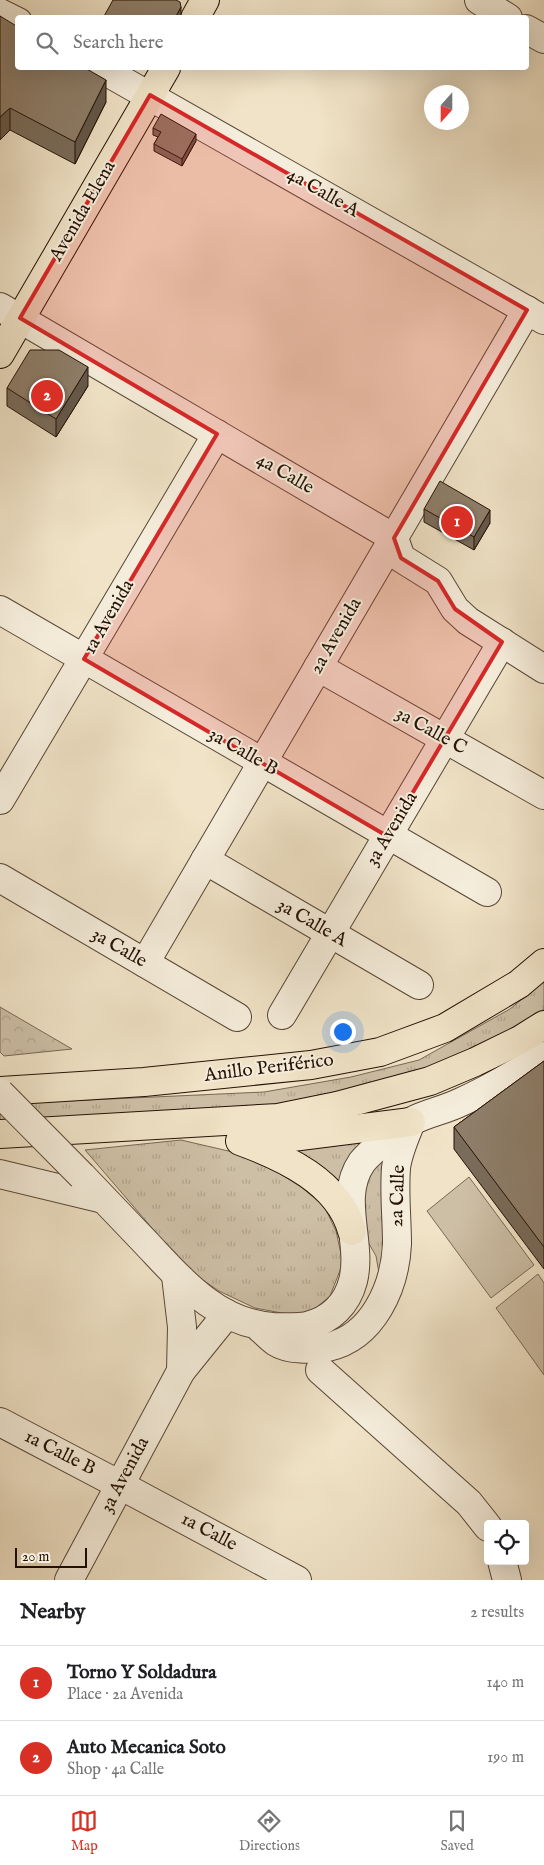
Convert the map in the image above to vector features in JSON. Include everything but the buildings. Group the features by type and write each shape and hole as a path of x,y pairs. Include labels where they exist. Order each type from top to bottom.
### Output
{"main road":[{"path":"197,15 205,0"},
{"name":"Avenida Elena","path":"0,354 10,312 165,70"},
{"name":"Anillo Periférico","path":"0,1092 144,1082 311,1065 380,1052 446,1028 519,984 544,963"},
{"path":"0,1134 278,1118 382,1095 430,1081 520,1040 544,1025"},
{"path":"184,1124 292,1137 411,1122"},
{"path":"184,1124 256,1148 300,1169 336,1198 349,1218 352,1231"}],"street":[{"path":"479,0 503,15"},
{"path":"0,13 15,20"},
{"path":"529,31 544,39"},
{"name":"4a Calle A","path":"104,70 150,94 536,315"},
{"name":"4a Calle","path":"10,312 394,538"},
{"name":"2a Avenida","path":"145,963 394,538 536,315"},
{"name":"1a Avenida","path":"0,800 217,434"},
{"path":"394,538 401,558 438,581 455,609 468,621 544,669"},
{"name":"3a Calle B","path":"0,610 387,836 487,892"},
{"name":"3a Avenida","path":"282,1015 502,642"},
{"name":"3a Calle C","path":"318,667 544,795"},
{"name":"3a Calle A","path":"205,860 419,985"},
{"name":"3a Calle","path":"0,878 238,1017"},
{"path":"411,1122 461,1102 503,1081 544,1056"},
{"name":"2a Calle","path":"0,1092 176,1276 196,1294 210,1305 227,1314 257,1326 277,1343 307,1349 336,1345 350,1339 360,1332 380,1308 395,1263 397,1244 396,1169 400,1150 411,1122"},
{"name":"2a Calle","path":"257,1326 300,1327 319,1322 338,1309 350,1290 355,1270 355,1249 352,1231 352,1186 362,1162 369,1154 411,1122"},
{"path":"0,1174 103,1198"},
{"name":"3a Avenida","path":"176,1276 182,1327 181,1371"},
{"name":"3a Avenida","path":"69,1580 181,1371 227,1314"},
{"path":"320,1370 469,1502 484,1522"},
{"name":"1a Calle B","path":"0,1422 120,1484"},
{"name":"1a Calle","path":"120,1484 297,1580"},
{"path":"503,1565 507,1580"}],"highlighted area":[{"path":"150,95 527,310 394,538 401,558 438,581 455,609 502,642 387,836 84,659 217,434 20,318"}],"green space":[{"path":"544,981 544,1009 520,1025 423,1073 355,1091 270,1105 0,1121 0,1104 264,1092 351,1077 419,1060 510,1009"},
{"path":"0,1007 72,1049 4,1056 0,1052"},
{"path":"370,1137 340,1189 278,1145"},
{"path":"181,1140 237,1153 274,1170 301,1187 324,1206 336,1231 343,1263 330,1296 310,1313 287,1314 255,1308 219,1291 188,1270 85,1150"},
{"path":"390,1148 385,1235 379,1273 376,1256 364,1235 363,1189 372,1165"},
{"path":"469,1177 534,1265 491,1298 427,1211"},
{"path":"538,1274 544,1283 544,1375 496,1308"}],"place":[{"name":"Auto Mecanica Soto","path":"47,396"},
{"name":"Torno Y Soldadura","path":"457,522"}]}
